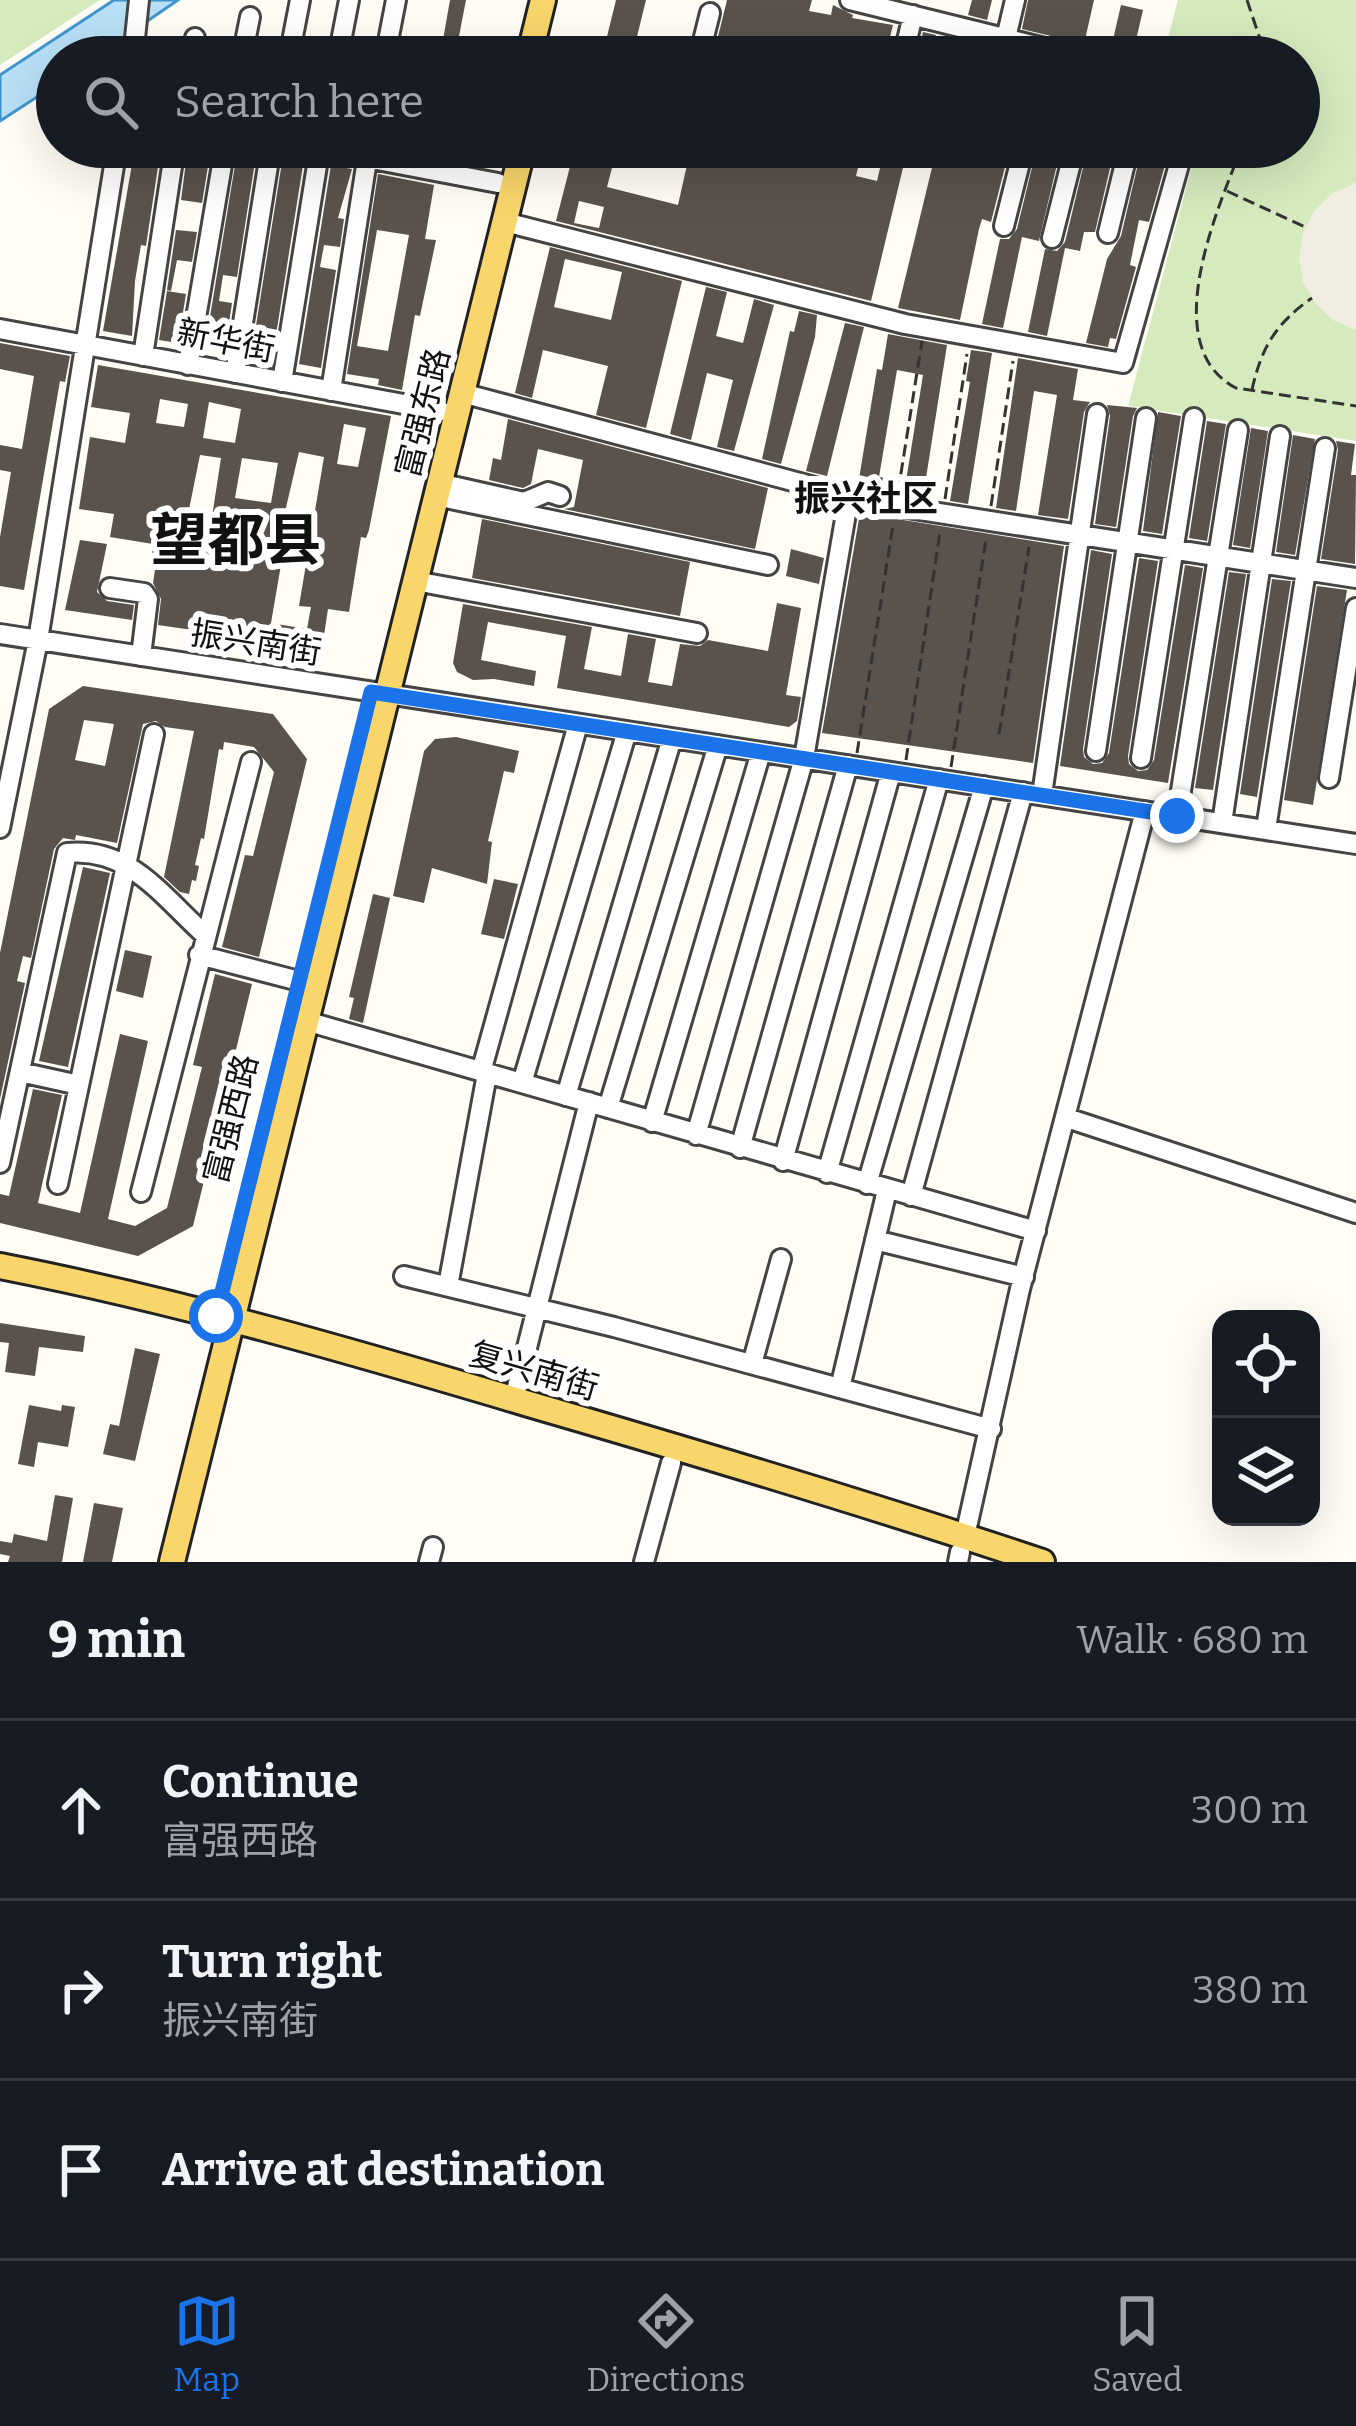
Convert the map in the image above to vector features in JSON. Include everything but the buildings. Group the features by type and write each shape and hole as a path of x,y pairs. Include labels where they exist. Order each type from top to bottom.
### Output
{"main road":[{"path":"534,36 543,0"},
{"path":"551,36 560,0"},
{"name":"富强东路","path":"379,693 441,411 502,168"},
{"name":"富强东路","path":"379,693 415,581 518,168"},
{"name":"富强西路","path":"172,1562 299,980 379,693"},
{"name":"富强西路","path":"155,1562 306,1022 379,693"},
{"name":"复兴南街","path":"0,1266 514,1399 990,1562"},
{"name":"复兴南街","path":"0,1282 222,1326 961,1550 1042,1562"}],"street":[{"path":"135,36 139,0"},
{"path":"293,36 300,0"},
{"path":"342,36 349,0"},
{"path":"389,36 396,0"},
{"path":"850,0 998,36"},
{"path":"1006,36 1015,0"},
{"path":"704,36 710,13"},
{"path":"908,36 913,15"},
{"path":"246,36 250,16"},
{"path":"0,828 38,640 114,168"},
{"path":"143,356 172,168"},
{"path":"188,364 221,168"},
{"path":"235,373 269,168"},
{"path":"282,382 313,168"},
{"path":"331,391 366,168"},
{"path":"433,168 498,183"},
{"path":"1004,226 1019,168"},
{"path":"1052,238 1070,168"},
{"path":"1108,233 1125,168"},
{"path":"505,222 924,327 1123,363 1178,168"},
{"name":"新华街","path":"0,329 441,411"},
{"path":"462,393 896,506 1356,578"},
{"path":"911,1196 1033,794 1097,414"},
{"path":"1096,751 1146,418"},
{"path":"1141,758 1194,418"},
{"path":"1177,816 1238,430"},
{"path":"1222,823 1280,436"},
{"path":"1266,830 1325,448"},
{"path":"438,490 524,502 548,493 560,496"},
{"path":"438,490 768,565"},
{"path":"696,1135 804,758 849,496"},
{"path":"415,581 697,633"},
{"path":"110,588 144,593 148,599 141,656"},
{"path":"1329,778 1356,608"},
{"name":"振兴南街","path":"0,634 1356,844"},
{"path":"448,1286 484,1073 578,724"},
{"path":"522,1083 627,731"},
{"path":"58,1184 154,734"},
{"path":"566,1096 672,738"},
{"path":"514,1399 598,1105 718,745"},
{"path":"652,1121 760,752"},
{"path":"141,1192 251,762"},
{"path":"740,1148 852,766"},
{"path":"783,1161 897,773"},
{"path":"827,1173 944,780"},
{"path":"867,1184 984,786"},
{"path":"961,1550 1024,1277 1145,811"},
{"path":"0,1163 67,853 86,851 122,859 204,934"},
{"path":"199,956 299,980"},
{"path":"306,1022 1036,1231"},
{"path":"20,1072 79,1085"},
{"path":"1067,1118 1356,1213"},
{"path":"840,1388 887,1190"},
{"path":"875,1240 1024,1277"},
{"path":"752,1364 781,1259"},
{"path":"404,1276 991,1429"},
{"path":"644,1562 671,1463"}],"path":[{"path":"1247,0 1258,36"},
{"path":"1234,168 1202,257 1196,305 1204,351 1222,381 1251,392 1356,406"},
{"path":"1225,191 1305,227"},
{"path":"1251,392 1266,344 1290,314 1312,298"},
{"path":"852,766 924,327"},
{"path":"897,773 969,335"},
{"path":"944,780 1015,344"},
{"path":"999,734 1032,527"}],"green space":[{"path":"0,0 100,0 45,36 36,36 36,42 0,65"},
{"path":"1178,0 1356,0 1356,441 1128,406 1191,168 1320,168 1320,36 1169,36"}],"shaded area":[{"path":"1356,183 1356,330 1333,320 1315,303 1303,282 1299,257 1303,233 1314,211 1333,193"}],"water":[{"path":"114,0 178,0 126,36 59,36"},
{"path":"36,51 36,98 0,121 0,75"}],"district":[{"name":"振兴社区","path":"866,499"},
{"name":"望都县","path":"236,541"}],"route":[{"path":"216,1316 371,692 1177,816"}]}
